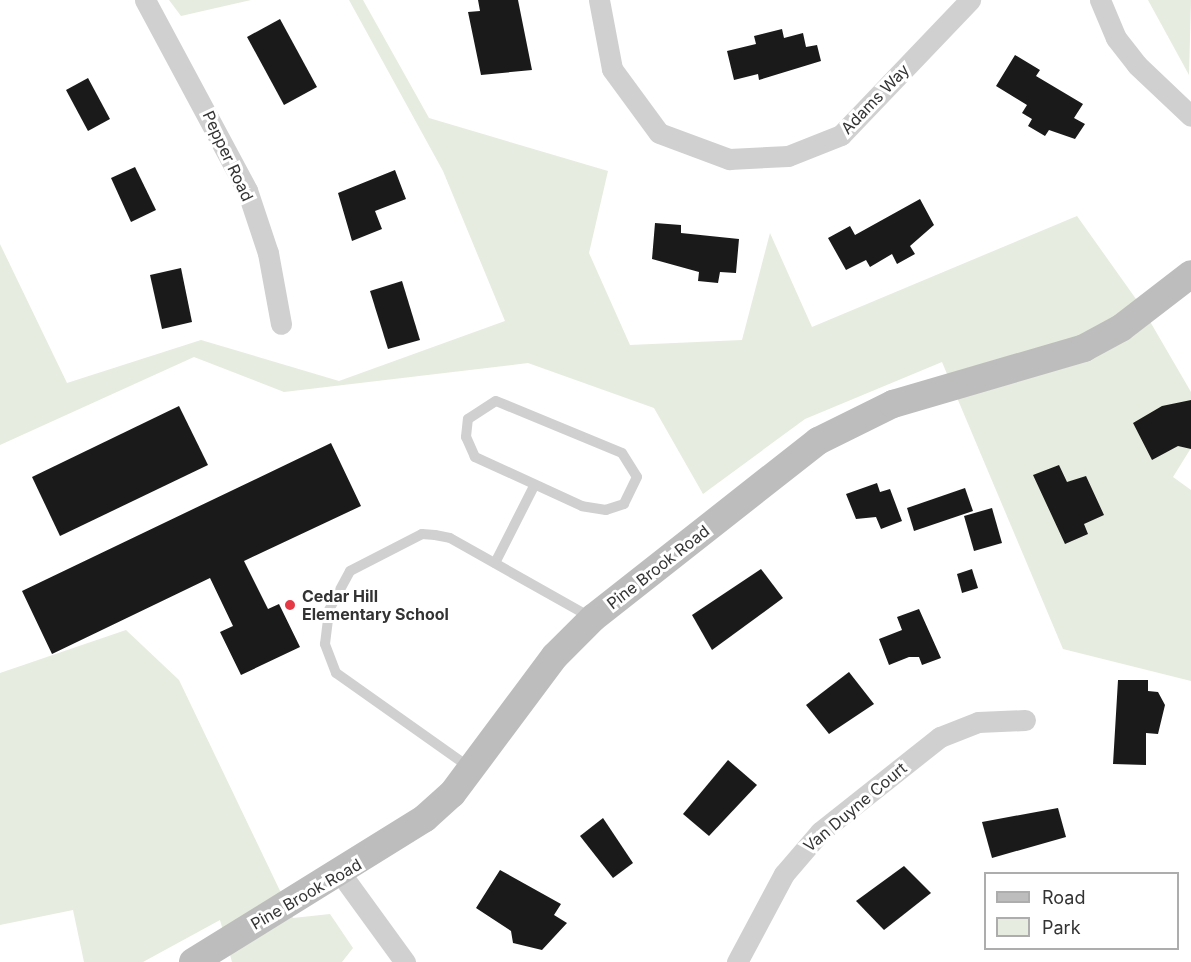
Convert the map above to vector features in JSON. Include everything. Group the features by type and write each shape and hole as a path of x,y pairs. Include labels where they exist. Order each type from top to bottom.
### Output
{"street":[{"name":"Pepper Road","path":"145,0 246,190 268,253 280,324"},
{"name":"Adams Way","path":"599,0 612,69 659,133 729,159 788,156 841,135 970,0"},
{"path":"1100,0 1116,38 1191,116"},
{"name":"Pine Brook Road","path":"193,962 341,874 425,818 471,769 555,656 593,618 836,430 893,404 1084,348 1121,328 1191,274"},
{"name":"Van Duyne Court","path":"737,962 784,874 820,832 940,737 978,722 1025,720"},
{"path":"341,874 405,962"}],"lane":[{"path":"486,403 520,409 622,453 637,477 624,504 606,510 534,486 475,457 465,428 486,403"},
{"path":"495,563 534,486"},
{"path":"471,769 336,673 325,644 329,610 350,571 422,534 450,538 593,618"}],"green space":[{"path":"169,0 251,0 181,16"},
{"path":"349,0 363,0 429,118 608,171 589,253 630,345 742,340 770,233 812,327 1077,216 1141,306 1191,392 1191,448 1173,477 1191,490 1191,681 1063,649 942,362 805,419 703,494 654,408 528,363 284,392 194,357 0,445 0,244 67,383 201,340 339,381 505,321 443,171"},
{"path":"1148,0 1191,0 1189,75"},
{"path":"126,630 179,680 293,918 330,914 353,948 342,962 232,962 220,920 143,962 84,962 73,910 0,925 0,673"}],"building":[{"path":"478,0 518,0 532,70 481,75 468,12 480,11"},
{"path":"280,19 317,87 284,105 247,37"},
{"path":"782,29 784,38 803,33 806,47 817,45 821,61 759,80 758,74 734,80 727,51 756,44 754,36"},
{"path":"1015,55 1040,70 1036,76 1083,104 1074,118 1085,124 1075,139 1049,130 1045,136 1028,126 1032,119 1022,113 1027,105 996,86"},
{"path":"88,78 110,119 88,131 66,90"},
{"path":"135,167 156,210 131,222 111,178"},
{"path":"395,170 406,199 375,211 382,229 352,241 338,193"},
{"path":"920,199 934,225 910,246 915,254 897,264 892,254 870,267 866,260 846,270 828,238 850,226 855,235"},
{"path":"655,223 681,225 681,233 739,239 736,273 720,272 718,283 698,281 699,272 652,259"},
{"path":"181,268 192,322 162,329 150,275"},
{"path":"402,281 420,340 388,349 370,291"},
{"path":"1191,400 1191,449 1178,446 1152,460 1133,423 1162,406"},
{"path":"179,406 208,465 60,536 32,477"},
{"path":"331,443 361,506 244,561 268,609 279,604 300,647 241,675 220,632 233,626 210,578 52,654 22,591"},
{"path":"1059,465 1067,482 1086,476 1104,515 1084,524 1088,534 1065,544 1033,475"},
{"path":"877,483 880,492 890,489 902,521 881,529 876,517 856,519 846,494"},
{"path":"965,488 973,511 914,531 907,508"},
{"path":"992,508 1002,543 974,551 964,516"},
{"path":"761,569 783,598 712,650 692,615"},
{"path":"972,569 978,588 962,593 957,574"},
{"path":"919,609 941,658 922,665 919,657 909,657 889,665 879,639 902,630 897,617"},
{"path":"849,672 874,704 829,734 806,705"},
{"path":"1118,680 1148,680 1148,691 1158,692 1165,705 1158,734 1146,733 1146,765 1113,764"},
{"path":"728,760 757,785 709,836 683,814"},
{"path":"1058,808 1066,837 992,858 982,822"},
{"path":"603,818 633,863 613,878 580,836"},
{"path":"904,866 931,893 884,930 856,901"},
{"path":"500,870 561,904 554,915 567,923 542,950 513,943 511,931 476,908"}],"place":[{"name":"Cedar Hill Elementary School","path":"290,605"}]}
